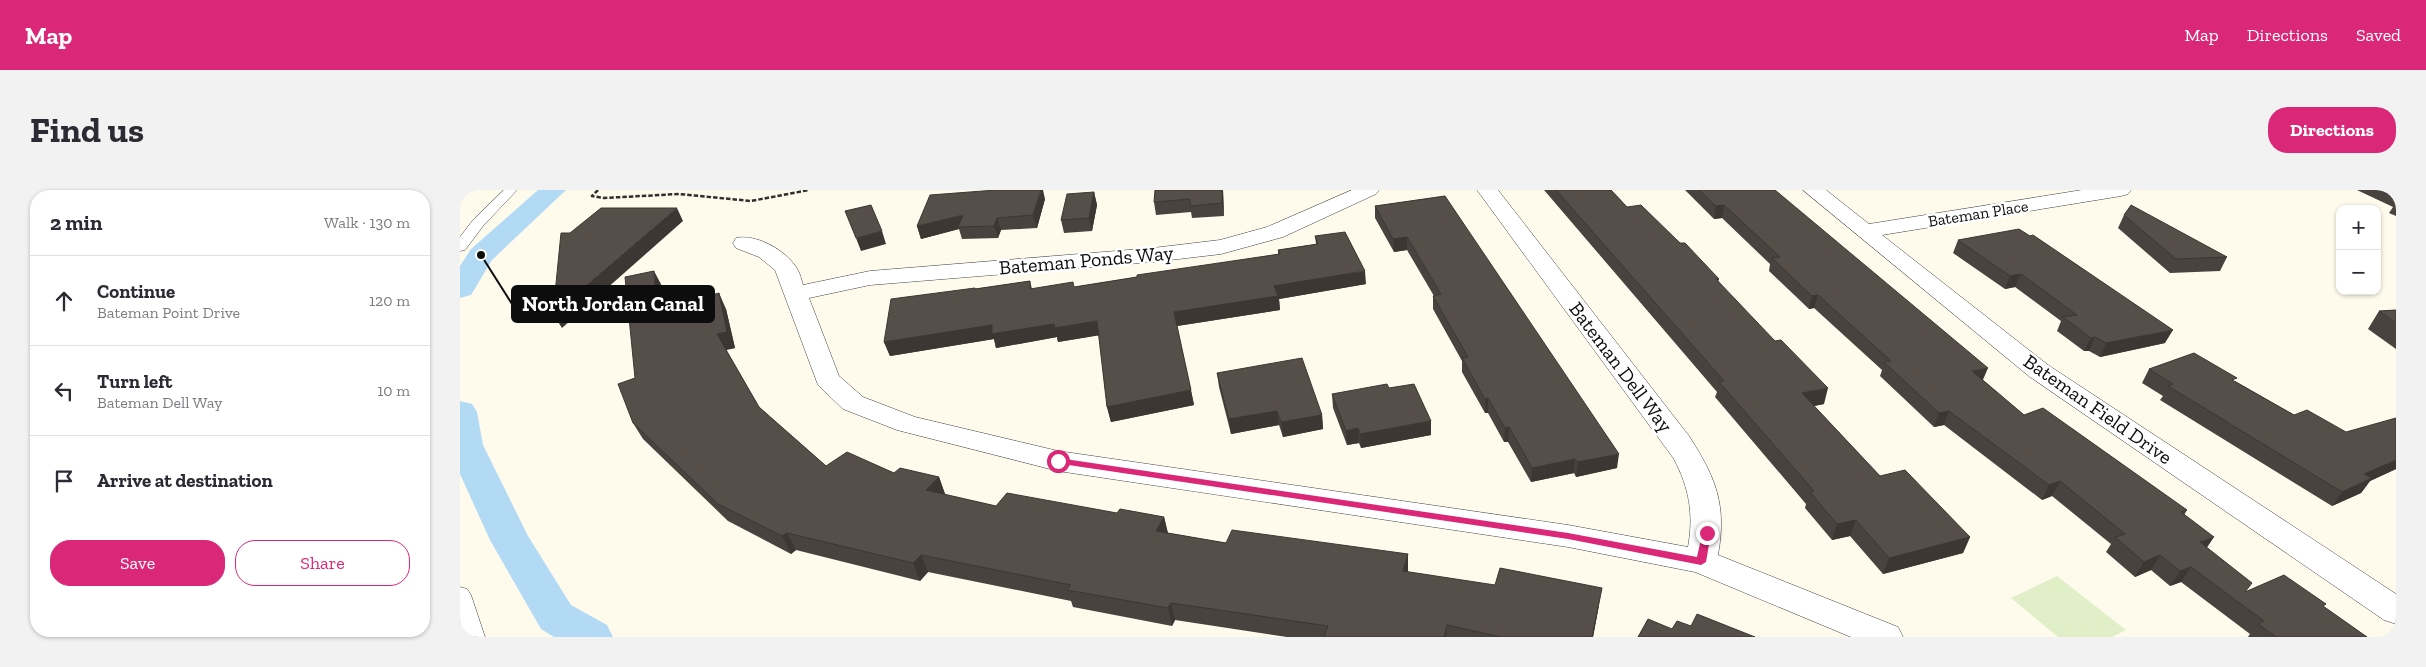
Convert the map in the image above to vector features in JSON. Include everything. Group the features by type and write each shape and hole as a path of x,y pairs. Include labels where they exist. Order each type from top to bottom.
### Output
{"street":[{"name":"Bateman Ponds Way","path":"794,294 870,278 1153,255 1221,247 1275,232 1369,190"},
{"name":"Bateman Dell Way","path":"1487,190 1678,443 1693,467 1702,487 1708,515 1701,562"},
{"name":"Bateman Field Drive","path":"1813,190 2039,371 2396,610"},
{"name":"Bateman Place","path":"1865,231 2121,190"},
{"path":"744,243 767,252 785,267 827,379 853,402 907,424 1058,461 1568,536 1701,562 1886,637"}],"lane":[{"path":"460,247 478,223 511,190"},
{"path":"460,595 474,637"}],"path":[{"path":"598,190 592,196 604,198 679,194 751,201 809,190"}],"green space":[{"path":"2057,576 2126,630 2112,637 2058,637 2011,598"}],"building":[{"path":"996,190 1041,190 1033,215 997,218 994,226 958,227 963,215 917,226 930,195"},
{"path":"1155,190 1222,190 1222,203 1190,206 1190,199 1154,202"},
{"path":"1556,190 1611,190 1627,207 1641,205 1680,243 1685,243 1719,279 1716,279 1775,341 1781,340 1828,388 1802,393 1880,476 1905,470 1970,537 1889,558 1856,520 1837,524 1810,492 1814,491 1719,382 1724,381"},
{"path":"1699,190 1775,190 1988,368 1972,371 2024,415 2043,408 2187,510 2181,512 2214,537 2200,542 2252,583 2245,592 2284,575 2326,604 2323,606 2367,637 2276,637 2258,624 2264,621 2191,567 2180,571 2160,555 2144,562 2115,537 2125,534 2060,481 2049,485 1949,411 1939,413 1884,362 1891,361 1818,295 1812,296 1772,258 1780,257 1724,205 1716,206"},
{"path":"1094,192 1089,218 1061,220 1067,194"},
{"path":"1445,196 1619,454 1578,462 1575,459 1532,468 1509,427 1505,428 1488,398 1485,399 1462,358 1468,357 1433,296 1441,294 1407,237 1393,239 1375,206"},
{"path":"871,205 882,231 856,238 845,211"},
{"path":"2131,205 2227,257 2176,259 2124,215"},
{"path":"601,208 677,208 553,314 561,233 570,233"},
{"path":"2019,229 2030,236 2033,235 2173,330 2106,343 2095,337 2091,338 2063,317 2077,315 2021,274 2010,276 1958,240"},
{"path":"1345,232 1365,271 1274,286 1278,296 1174,312 1191,390 1107,407 1097,321 1055,328 1054,324 992,334 992,325 884,342 891,299 1030,281 1030,289 1073,282 1074,287 1137,277 1137,275 1280,254 1278,250 1318,244 1315,236"},
{"path":"654,271 656,310 719,293 727,332 717,334 759,407 826,466 847,452 894,473 900,468 939,477 926,490 996,506 1007,493 1117,513 1120,509 1164,517 1156,531 1226,543 1232,530 1408,554 1403,571 1495,585 1500,568 1602,588 1592,637 1501,637 1447,625 1444,637 1324,637 1328,626 1171,603 1168,608 1067,590 1071,585 921,555 913,563 787,533 782,536 718,504 633,423 618,384 635,378 625,277"},
{"path":"2396,310 2396,323 2379,311"},
{"path":"2194,353 2237,378 2232,380 2294,415 2307,410 2346,432 2396,418 2396,460 2364,474 2372,478 2342,492 2168,386 2173,384 2149,369"},
{"path":"1302,358 1322,415 1281,422 1277,411 1229,419 1217,373"},
{"path":"1387,384 1389,388 1414,384 1431,421 1360,434 1358,428 1346,431 1332,394"},
{"path":"1697,614 1755,637 1638,637 1648,619 1672,629 1677,621 1691,626"}],"waterway":[{"path":"460,289 481,255 553,190"},
{"path":"460,412 465,445 510,540 556,617 591,637"}],"place":[{"name":"North Jordan Canal","path":"481,255"}],"route":[{"path":"1058,461 1568,536 1701,562 1707,533"}]}
